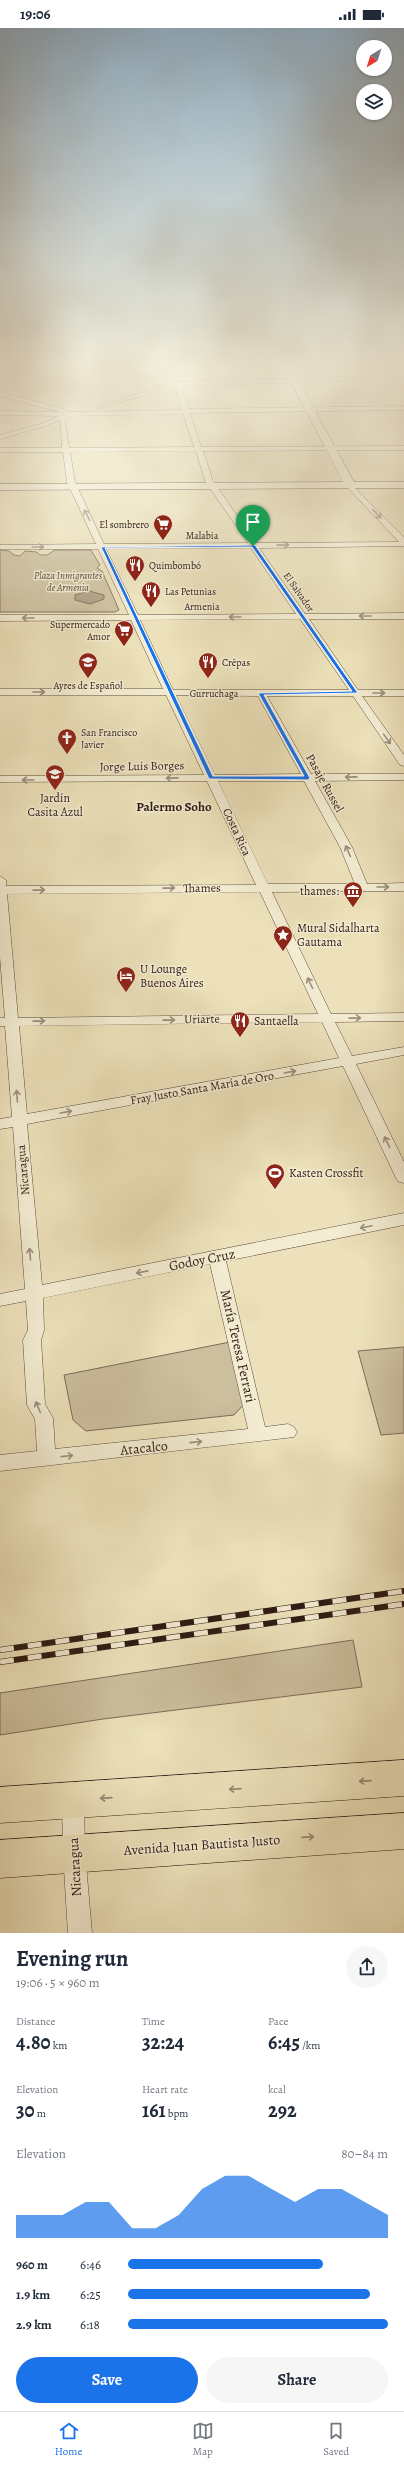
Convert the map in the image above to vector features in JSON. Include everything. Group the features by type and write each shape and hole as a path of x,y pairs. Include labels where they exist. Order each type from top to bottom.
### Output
{"main road":[{"path":"0,1805 404,1778"},
{"name":"Avenida Juan Bautista Justo","path":"0,1859 404,1831"}],"street":[{"name":"Costa Rica","path":"67,456 73,487 103,547 170,693 404,1178"},
{"name":"El Salvador","path":"201,456 213,487 404,763"},
{"path":"334,456 351,486 404,543"},
{"path":"0,487 404,486"},
{"name":"Malabia","path":"0,547 253,546 404,543"},
{"name":"Armenia","path":"0,618 404,616"},
{"name":"Gurruchaga","path":"0,692 404,693"},
{"name":"Pasaje Russel","path":"261,693 346,846 362,887"},
{"name":"Jorge Luis Borges","path":"0,779 404,777"},
{"name":"Thames","path":"0,887 404,887"},
{"name":"Nicaragua","path":"0,887 6,1022 19,1121 34,1293 36,1330 32,1340 36,1405 44,1418 46,1458"},
{"name":"Uriarte","path":"6,1022 404,1017"},
{"name":"Fray Justo Santa María de Oro","path":"0,1124 404,1052"},
{"name":"Godoy Cruz","path":"0,1300 217,1258 404,1219"},
{"name":"María Teresa Ferrari","path":"217,1258 258,1435"},
{"name":"Atacalco","path":"0,1463 288,1432"},
{"name":"Nicaragua","path":"73,1800 74,1854 80,1933"}],"green space":[{"name":"Plaza Inmigrantes de Armenia","path":"0,550 9,551 14,555 20,556 25,551 37,552 40,555 47,555 55,550 91,550 100,565 97,568 102,571 119,610 115,612 0,612"},
{"path":"230,1342 245,1403 234,1415 86,1431 73,1420 64,1375"},
{"path":"404,1347 404,1433 381,1435 358,1351"},
{"path":"353,1640 362,1687 103,1719 0,1735 0,1693"}],"shaded area":[{"path":"89,591 104,595 104,599 90,604 75,600 75,595"}],"railway":[{"path":"0,1650 404,1591"},
{"path":"0,1662 404,1604"}],"place":[{"name":"El sombrero","path":"163,541"},
{"name":"Quimbombó","path":"135,582"},
{"name":"Las Petunias","path":"151,608"},
{"name":"Supermercado Amor","path":"124,647"},
{"name":"Ayres de Español","path":"88,679"},
{"name":"Crêpas","path":"208,679"},
{"name":"San Francisco Javier","path":"67,755"},
{"name":"Jardín Casita Azul","path":"55,791"},
{"name":"thames:","path":"353,908"},
{"name":"Mural Sidalharta Gautama","path":"283,952"},
{"name":"U Lounge Buenos Aires","path":"126,993"},
{"name":"Santaella","path":"240,1038"},
{"name":"Kasten Crossfit","path":"275,1190"}],"district":[{"name":"Palermo Soho","path":"174,806"}],"route":[{"path":"253,546 355,693 261,693 308,778 211,778 141,632 103,547 253,546"}]}
